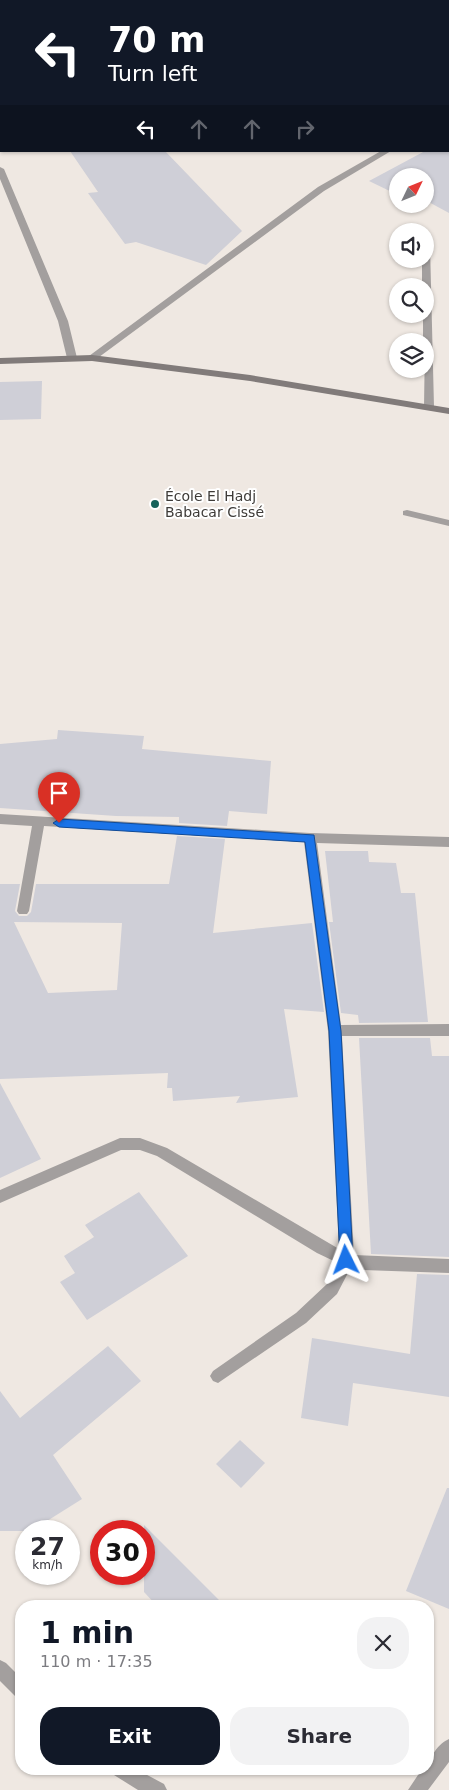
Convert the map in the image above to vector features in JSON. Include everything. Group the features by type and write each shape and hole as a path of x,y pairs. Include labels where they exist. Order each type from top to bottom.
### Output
{"street":[{"path":"92,358 322,189 385,152"},
{"path":"0,168 63,321 72,358"},
{"path":"426,268 429,407"},
{"path":"0,361 92,358 250,378 449,411"},
{"path":"406,513 449,523"},
{"path":"0,819 310,838 449,842"},
{"path":"23,911 39,822"},
{"path":"218,1376 301,1318 332,1289 346,1260 335,1031 310,838"},
{"path":"335,1031 449,1030"},
{"path":"0,1197 120,1144 140,1144 162,1152 322,1248 346,1260 363,1263 449,1266"},
{"path":"0,1669 15,1684"},
{"path":"434,1768 449,1748"},
{"path":"130,1775 158,1790"},
{"path":"417,1790 428,1775"}],"building":[{"path":"71,152 166,152 242,231 206,265 136,242 125,244 88,193 98,192"},
{"path":"423,152 449,152 449,213 434,205 434,168 393,168"},
{"path":"389,170 389,191 369,181"},
{"path":"42,381 41,419 0,420 0,382"},
{"path":"58,730 144,736 142,749 271,761 267,814 229,811 227,826 179,823 179,817 116,816 0,808 0,744 57,739"},
{"path":"177,836 225,839 213,933 312,923 324,1012 284,1009 298,1097 236,1103 240,1096 173,1101 172,1088 167,1088 168,1073 0,1079 0,884 20,884 15,911 19,916 27,916 31,912 36,884 169,884","holes":["14,922 122,923 117,990 48,993"]},
{"path":"325,851 368,851 369,862 396,863 401,893 415,893 428,1022 359,1023 358,1015 341,1013 329,922 333,922"},
{"path":"359,1038 430,1038 432,1056 449,1056 449,1257 371,1254"},
{"path":"0,1083 41,1159 0,1178"},
{"path":"139,1192 188,1256 87,1320 60,1282 75,1273 64,1256 94,1237 85,1225"},
{"path":"417,1274 449,1275 449,1397 353,1383 348,1426 301,1418 312,1338 410,1354"},
{"path":"108,1346 141,1381 53,1455 82,1499 49,1520 15,1520 15,1531 0,1531 0,1391 20,1418"},
{"path":"240,1440 265,1463 241,1488 216,1464"},
{"path":"447,1488 449,1488 449,1609 434,1603 434,1600 428,1600 406,1591"},
{"path":"155,1536 219,1600 151,1600 144,1592 144,1585 155,1585"}],"place":[{"name":"École El Hadj Babacar Cissé","path":"155,504"}],"route":[{"path":"59,823 310,838 335,1031 346,1260"}]}
